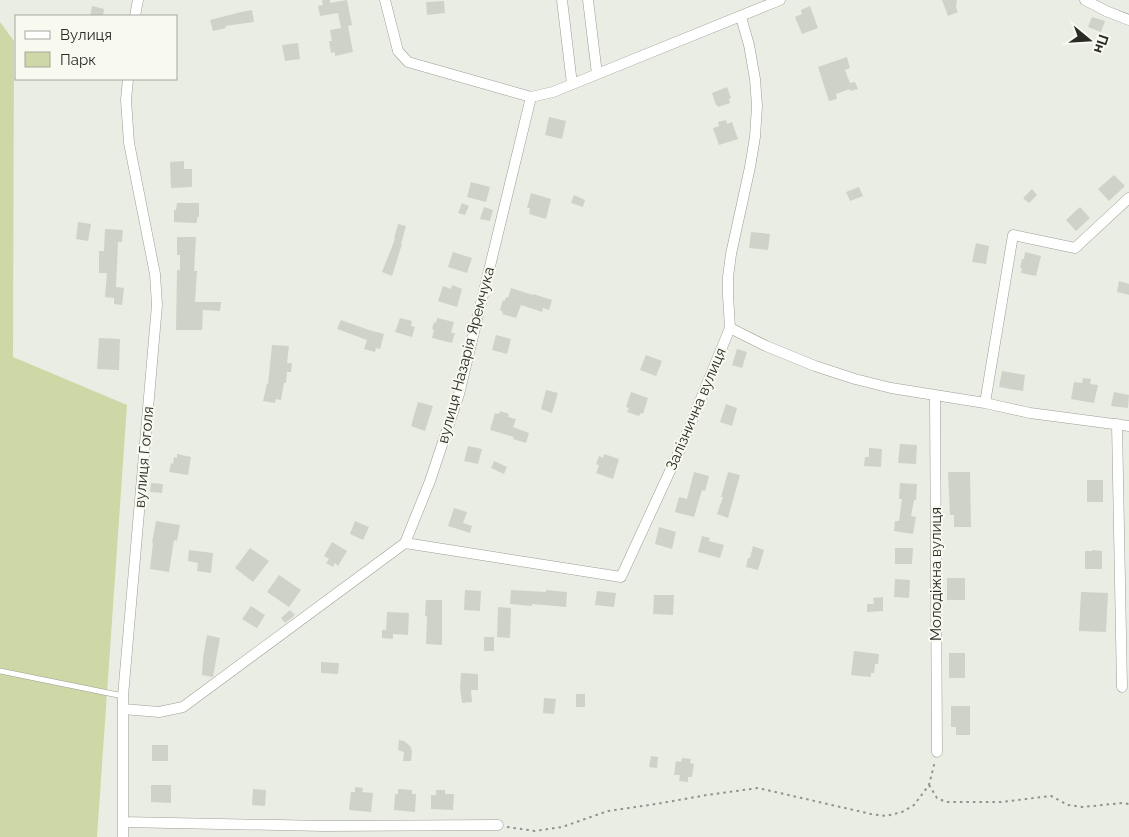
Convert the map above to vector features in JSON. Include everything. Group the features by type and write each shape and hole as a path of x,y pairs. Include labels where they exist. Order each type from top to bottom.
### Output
{"street":[{"path":"135,15 138,0"},
{"path":"385,0 398,52 408,62 531,97 553,92 741,17 756,5 780,0"},
{"path":"562,0 572,84"},
{"path":"588,0 597,74"},
{"path":"1085,0 1129,20"},
{"name":"Залізнична вулиця","path":"405,542 621,577 682,445 730,328 728,277 754,144 756,106 755,79 749,45 741,17"},
{"name":"вулиця Гоголя","path":"123,837 123,696 157,305 155,274 129,143 126,100 128,80"},
{"name":"вулиця Назарія Яремчука","path":"405,542 430,481 458,394 531,97"},
{"path":"985,403 1013,235 1075,248 1129,198"},
{"path":"730,328 766,346 815,366 890,388 985,403 1030,413 1129,426"},
{"name":"Молодіжна вулиця","path":"935,396 937,752"},
{"path":"1117,424 1122,687"},
{"path":"123,709 159,712 183,707 405,542"},
{"path":"123,822 324,826 498,825"}],"lane":[{"path":"0,671 123,696"}],"path":[{"path":"498,825 536,831 562,827 608,811 758,788 886,816 902,812 914,805 929,785 937,752"},
{"path":"929,785 937,798 946,802 1001,802 1051,796 1068,805 1083,807 1129,804"}],"green space":[{"path":"0,22 14,41 13,357 127,405 97,837 0,837"}],"building":[{"path":"322,0 330,0 330,3 347,0 352,25 348,26 353,52 335,56 335,52 331,53 329,41 332,41 330,30 341,28 338,13 320,16 318,6 323,5"},
{"path":"942,0 957,0 956,7 958,12 948,16"},
{"path":"444,1 445,13 427,15 426,2"},
{"path":"92,6 104,9 103,15 90,15"},
{"path":"810,6 818,28 802,34 795,17 802,14 801,10"},
{"path":"252,10 254,22 225,26 226,28 213,31 210,20"},
{"path":"1092,17 1105,21 1101,32 1088,27"},
{"path":"298,43 300,59 285,61 282,45"},
{"path":"847,57 850,68 845,70 850,83 855,82 858,89 850,91 850,89 836,94 837,99 829,101 818,67"},
{"path":"727,87 731,98 729,99 730,103 718,107 712,93"},
{"path":"549,117 566,121 562,139 545,135"},
{"path":"726,120 727,124 732,122 738,139 719,145 713,128 719,126 718,122"},
{"path":"184,161 184,169 192,169 192,187 171,188 170,162"},
{"path":"1114,175 1125,186 1109,201 1098,189"},
{"path":"471,182 490,187 486,202 467,197"},
{"path":"859,187 863,196 850,201 846,192"},
{"path":"1032,189 1037,195 1029,203 1023,198"},
{"path":"531,193 551,199 546,219 529,214 530,208 527,208"},
{"path":"574,195 585,200 583,207 571,203"},
{"path":"177,203 199,203 197,223 174,222 174,210 176,210"},
{"path":"462,203 469,206 465,215 458,213"},
{"path":"484,207 493,210 490,221 480,219"},
{"path":"1080,207 1090,218 1076,231 1066,220"},
{"path":"78,222 91,224 88,241 76,239"},
{"path":"398,224 406,226 392,276 382,272 395,239"},
{"path":"105,229 123,230 122,242 118,242 116,287 124,288 122,305 114,304 114,298 105,297 107,273 99,273 99,251 104,251"},
{"path":"751,232 770,234 768,250 749,248"},
{"path":"177,237 196,237 194,271 197,271 195,302 221,302 220,311 203,310 202,330 176,330 177,270 180,270 180,255 177,255"},
{"path":"976,243 989,246 986,264 972,262"},
{"path":"453,252 472,258 467,273 448,267"},
{"path":"1025,252 1041,256 1036,276 1021,273 1022,268 1020,268"},
{"path":"1119,281 1129,284 1129,295 1117,292"},
{"path":"452,285 462,289 457,307 438,301 443,286 451,289"},
{"path":"511,288 552,300 549,310 543,308 542,312 521,305 516,318 502,314 503,312 500,310 503,300 505,301 506,297 508,298"},
{"path":"400,318 412,321 411,326 415,327 412,337 395,332"},
{"path":"437,318 454,322 451,333 455,333 452,343 432,338 434,330 432,329"},
{"path":"341,320 384,334 380,349 376,348 375,352 364,349 367,340 337,329"},
{"path":"496,335 511,339 507,354 492,350"},
{"path":"99,338 120,339 119,370 97,369"},
{"path":"272,345 289,346 287,363 292,363 291,372 287,372 281,400 276,399 275,403 263,401 268,384"},
{"path":"737,349 747,352 742,368 732,365"},
{"path":"646,355 662,361 656,376 640,370"},
{"path":"1002,371 1025,375 1023,391 999,387"},
{"path":"1083,378 1091,379 1090,384 1098,385 1094,403 1071,399 1074,382 1082,383"},
{"path":"546,390 558,393 552,413 541,409"},
{"path":"631,392 648,398 643,414 641,413 639,416 627,412 629,408 626,407"},
{"path":"1114,392 1129,395 1128,408 1111,406"},
{"path":"418,402 433,406 425,431 411,426"},
{"path":"726,404 737,408 732,426 720,422"},
{"path":"500,411 509,414 508,417 516,419 513,427 529,433 526,443 513,439 514,437 490,430 495,413 499,414"},
{"path":"900,444 917,445 916,464 898,463"},
{"path":"468,446 482,449 478,464 464,461"},
{"path":"869,448 882,449 881,467 864,466 865,457 869,457"},
{"path":"177,454 191,457 188,475 169,472 171,463 173,464 174,457 177,458"},
{"path":"604,454 619,459 613,479 596,473 599,465 596,464 599,456 603,458"},
{"path":"494,461 507,467 504,474 491,468"},
{"path":"694,472 709,476 705,491 702,490 694,517 675,512 679,497 687,499"},
{"path":"728,472 740,475 728,518 717,514"},
{"path":"948,472 970,472 971,527 954,527 954,515 950,515"},
{"path":"1087,480 1103,480 1103,502 1087,502"},
{"path":"151,483 163,484 162,493 150,492"},
{"path":"900,483 917,484 916,500 914,500 911,516 916,517 913,534 894,531 895,521 899,521 902,499 899,499"},
{"path":"454,508 467,512 463,523 472,526 470,533 448,526"},
{"path":"156,521 180,525 177,541 174,540 169,572 150,569"},
{"path":"355,521 369,527 363,540 350,534"},
{"path":"659,527 676,532 672,549 655,544"},
{"path":"702,536 710,538 709,541 724,545 720,558 698,552"},
{"path":"332,542 347,551 338,566 335,563 333,567 326,563 329,559 324,556"},
{"path":"753,546 764,550 758,570 746,567"},
{"path":"250,548 269,561 253,582 235,568"},
{"path":"895,548 913,548 912,564 895,564"},
{"path":"189,550 213,553 211,573 197,571 198,563 188,561"},
{"path":"1085,551 1102,551 1102,569 1085,569"},
{"path":"279,575 301,590 289,607 267,592"},
{"path":"947,578 965,578 965,600 947,600"},
{"path":"895,579 910,580 909,598 894,597"},
{"path":"465,590 481,591 480,611 464,610"},
{"path":"511,590 567,592 566,607 510,604"},
{"path":"597,591 616,593 614,607 595,605"},
{"path":"1081,592 1108,593 1106,632 1079,631"},
{"path":"654,595 674,595 673,615 653,614"},
{"path":"883,597 883,611 867,612 867,604 874,604 873,598"},
{"path":"426,600 442,600 442,645 426,644"},
{"path":"251,606 265,615 257,628 242,619"},
{"path":"498,607 511,608 510,638 497,637"},
{"path":"290,610 295,615 285,623 281,618"},
{"path":"387,612 409,613 408,635 393,634 393,639 382,638 382,630 386,630"},
{"path":"207,635 220,638 213,677 202,675"},
{"path":"484,637 494,637 494,651 484,651"},
{"path":"854,651 879,654 878,664 875,664 874,673 871,673 871,677 851,675"},
{"path":"949,653 965,653 965,678 949,678"},
{"path":"321,662 339,663 338,674 321,673"},
{"path":"461,673 478,674 478,690 471,690 472,702 462,703"},
{"path":"576,694 585,694 585,707 576,707"},
{"path":"544,698 556,699 554,714 543,713"},
{"path":"951,706 970,706 970,735 956,735 956,727 951,727"},
{"path":"399,740 404,741 410,746 412,751 411,761 403,761 404,752 398,750"},
{"path":"152,745 168,745 168,761 152,761"},
{"path":"651,756 658,757 657,768 649,767"},
{"path":"682,758 691,759 690,763 694,764 692,777 688,777 688,782 679,781 680,775 674,775 676,761 681,762"},
{"path":"151,785 171,785 171,803 151,802"},
{"path":"355,787 363,788 362,792 373,793 371,812 349,810 351,792 355,792"},
{"path":"253,789 266,790 265,806 252,805"},
{"path":"398,789 412,790 412,794 416,794 415,812 394,810 395,794 398,794"},
{"path":"436,790 445,790 445,794 454,794 453,810 431,809 431,795 436,795"}]}
